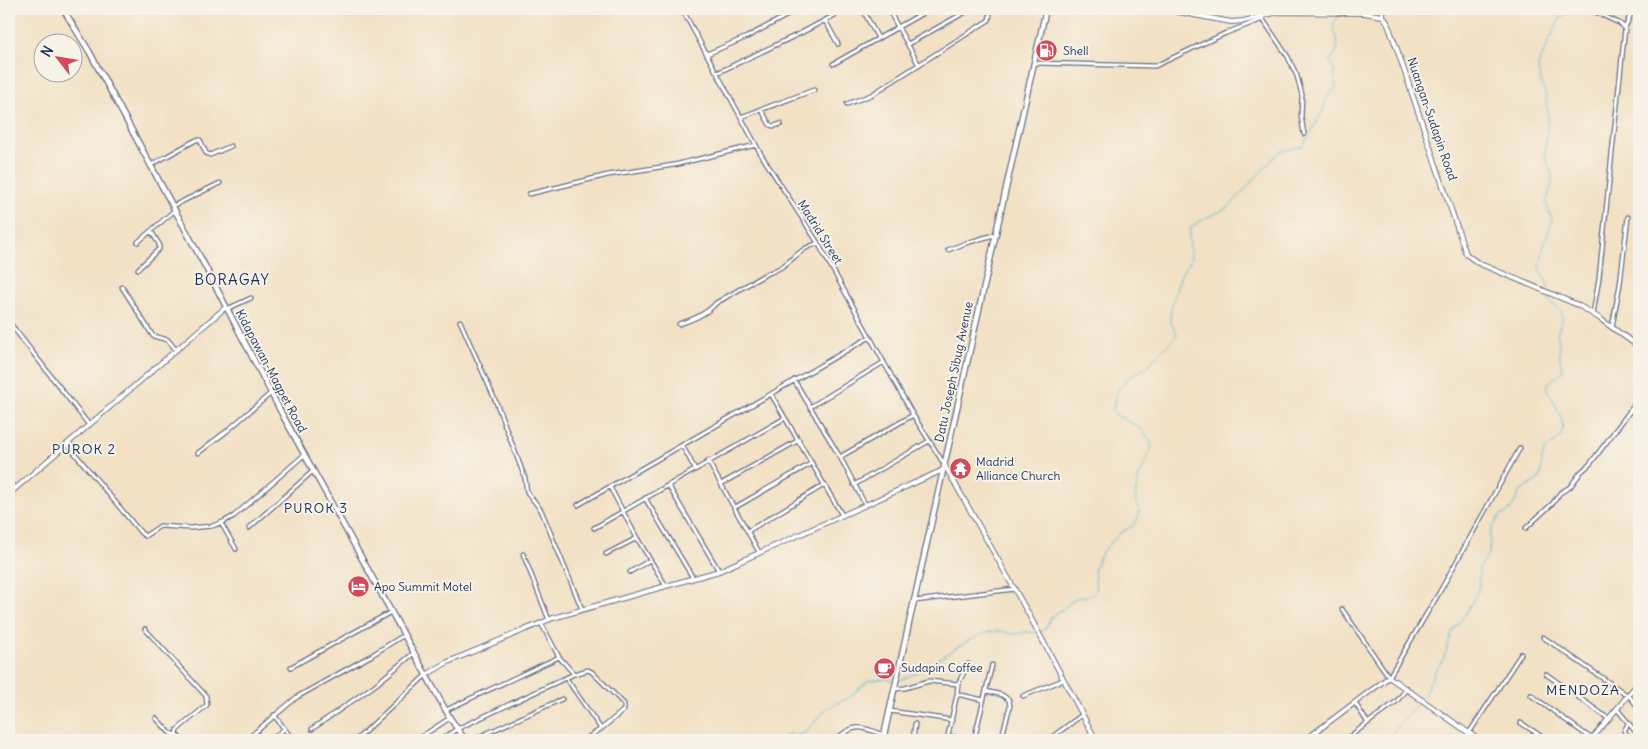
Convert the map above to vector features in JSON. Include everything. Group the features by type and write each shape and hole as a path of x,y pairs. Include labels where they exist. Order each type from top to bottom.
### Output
{"main road":[{"name":"Kidapawan-Magpet Road","path":"63,9 89,51 151,165 313,472 450,718 465,740"},
{"name":"Datu Joseph Sibug Avenue","path":"884,738 994,235 1046,9"}],"street":[{"name":"Madrid Street","path":"682,9 756,146 818,243 943,467"},
{"path":"707,54 747,37 799,9"},
{"path":"717,72 846,9"},
{"path":"888,9 918,65"},
{"path":"833,64 930,9"},
{"path":"908,44 971,9"},
{"path":"847,104 871,95 989,20 990,14 988,9"},
{"path":"1163,9 1231,22 1262,18"},
{"path":"1033,63 1155,66 1272,13 1364,13 1383,16 1382,9"},
{"path":"1589,9 1622,24 1625,28"},
{"path":"1594,314 1625,28 1633,9"},
{"path":"864,12 878,38"},
{"name":"Nuangan-Sudapin Road","path":"1383,16 1397,49 1466,254 1473,261 1568,300 1594,314 1639,347"},
{"path":"1262,18 1288,57 1297,76 1302,95 1301,116 1304,134"},
{"path":"825,20 838,44"},
{"path":"741,117 814,90"},
{"path":"761,109 770,125 781,124"},
{"path":"151,165 196,140 200,140 206,153 210,155 231,146"},
{"path":"529,194 608,175 674,165 756,146"},
{"path":"138,242 174,208 220,183"},
{"path":"1612,327 1620,284 1628,217"},
{"path":"138,269 159,249 159,244 151,231"},
{"path":"948,250 994,235"},
{"path":"680,324 693,319 713,307 716,303 792,261 804,250 818,243"},
{"path":"122,287 153,336 168,340 176,350"},
{"path":"9,494 227,308 251,298"},
{"path":"460,321 496,402 525,478 526,490 545,517 582,609"},
{"path":"9,322 88,425"},
{"path":"578,505 870,337"},
{"path":"810,406 884,362"},
{"path":"794,380 840,457 865,504"},
{"path":"198,453 271,393"},
{"path":"771,394 842,515"},
{"path":"1526,528 1553,503 1560,493 1570,487 1581,472 1590,464 1639,398"},
{"path":"840,457 913,415"},
{"path":"594,528 785,418"},
{"path":"721,484 799,440"},
{"path":"854,485 929,441"},
{"path":"68,444 143,535 147,535 160,526 198,527 221,523 234,516 304,455"},
{"path":"682,445 695,469"},
{"path":"1307,740 1389,677 1434,602 1520,448"},
{"path":"708,461 759,552"},
{"path":"734,508 812,463"},
{"path":"356,740 426,675 448,662 549,620 718,571 943,467 1015,589 1096,740"},
{"path":"249,528 313,472"},
{"path":"9,481 15,488"},
{"path":"668,484 718,571"},
{"path":"748,532 824,485"},
{"path":"610,487 637,538 666,586"},
{"path":"645,498 693,578"},
{"path":"221,523 236,549"},
{"path":"606,554 637,538"},
{"path":"523,554 549,620"},
{"path":"630,572 650,560"},
{"path":"914,601 1015,589"},
{"path":"1342,609 1389,677 1479,740"},
{"path":"291,667 391,612"},
{"path":"541,623 559,657 574,674"},
{"path":"145,629 207,699 205,707 177,730 176,734"},
{"path":"246,740 274,715 310,688 372,655 404,635"},
{"path":"1543,637 1628,696 1639,708"},
{"path":"312,729 375,685 414,653"},
{"path":"1469,734 1521,654"},
{"path":"446,710 559,657"},
{"path":"959,738 947,738 958,684 968,664"},
{"path":"974,740 992,665"},
{"path":"440,740 457,729 574,674 590,671 624,704 625,708 602,729 584,740"},
{"path":"1546,674 1609,719"},
{"path":"566,678 602,729"},
{"path":"1023,696 1063,680"},
{"path":"894,689 929,681 958,684"},
{"path":"1531,695 1592,740 1639,683"},
{"path":"1346,740 1397,700 1407,688"},
{"path":"986,691 1002,696 1008,700 1010,706 1001,740"},
{"path":"957,694 983,700"},
{"path":"472,740 562,699"},
{"path":"1355,703 1368,723"},
{"path":"1617,709 1639,736"},
{"path":"890,711 952,720"},
{"path":"274,715 293,740"},
{"path":"1048,740 1082,715"},
{"path":"156,718 170,733 176,734 182,740"},
{"path":"416,740 450,718"},
{"path":"1520,723 1547,740"},
{"path":"913,740 915,724"},
{"path":"1628,724 1624,731 1631,740"},
{"path":"836,740 844,732 855,727 867,729 884,738"},
{"path":"271,740 284,729"}],"waterway":[{"path":"1548,290 1548,285 1541,272 1540,265 1552,219 1546,203 1552,184 1552,175 1545,156 1548,116 1546,97 1538,65 1560,18 1573,9"},
{"path":"1040,632 1045,629 1051,617 1076,598 1092,595 1096,591 1094,569 1102,552 1120,533 1133,526 1138,518 1139,511 1135,499 1136,490 1139,477 1152,447 1150,440 1141,428 1116,415 1113,410 1116,392 1129,377 1147,367 1177,335 1170,320 1171,308 1181,274 1190,262 1189,237 1191,228 1200,221 1229,207 1279,152 1302,146 1305,143 1323,110 1326,99 1336,87 1334,70 1330,61 1337,48 1338,42 1333,26 1339,15"},
{"path":"1423,697 1435,671 1443,660 1452,633 1477,593 1479,568 1489,554 1490,535 1493,526 1500,516 1510,511 1520,492 1539,479 1545,451 1562,434 1563,427 1560,413 1546,387 1563,369 1557,334 1562,318 1561,311 1549,301 1548,295"},
{"path":"900,680 988,632 1036,633"},
{"path":"781,740 784,736 791,733 800,735 806,732 826,709 850,697 868,681 892,680"},
{"path":"1386,740 1420,701"}],"place":[{"name":"Shell","path":"1047,51"},
{"name":"Madrid Alliance Church","path":"960,469"},
{"name":"Apo Summit Motel","path":"358,587"},
{"name":"Sudapin Coffee","path":"885,668"}],"district":[{"name":"BORAGAY","path":"232,280"},
{"name":"PUROK 2","path":"84,449"},
{"name":"PUROK 3","path":"316,508"},
{"name":"MENDOZA","path":"1583,690"}]}
